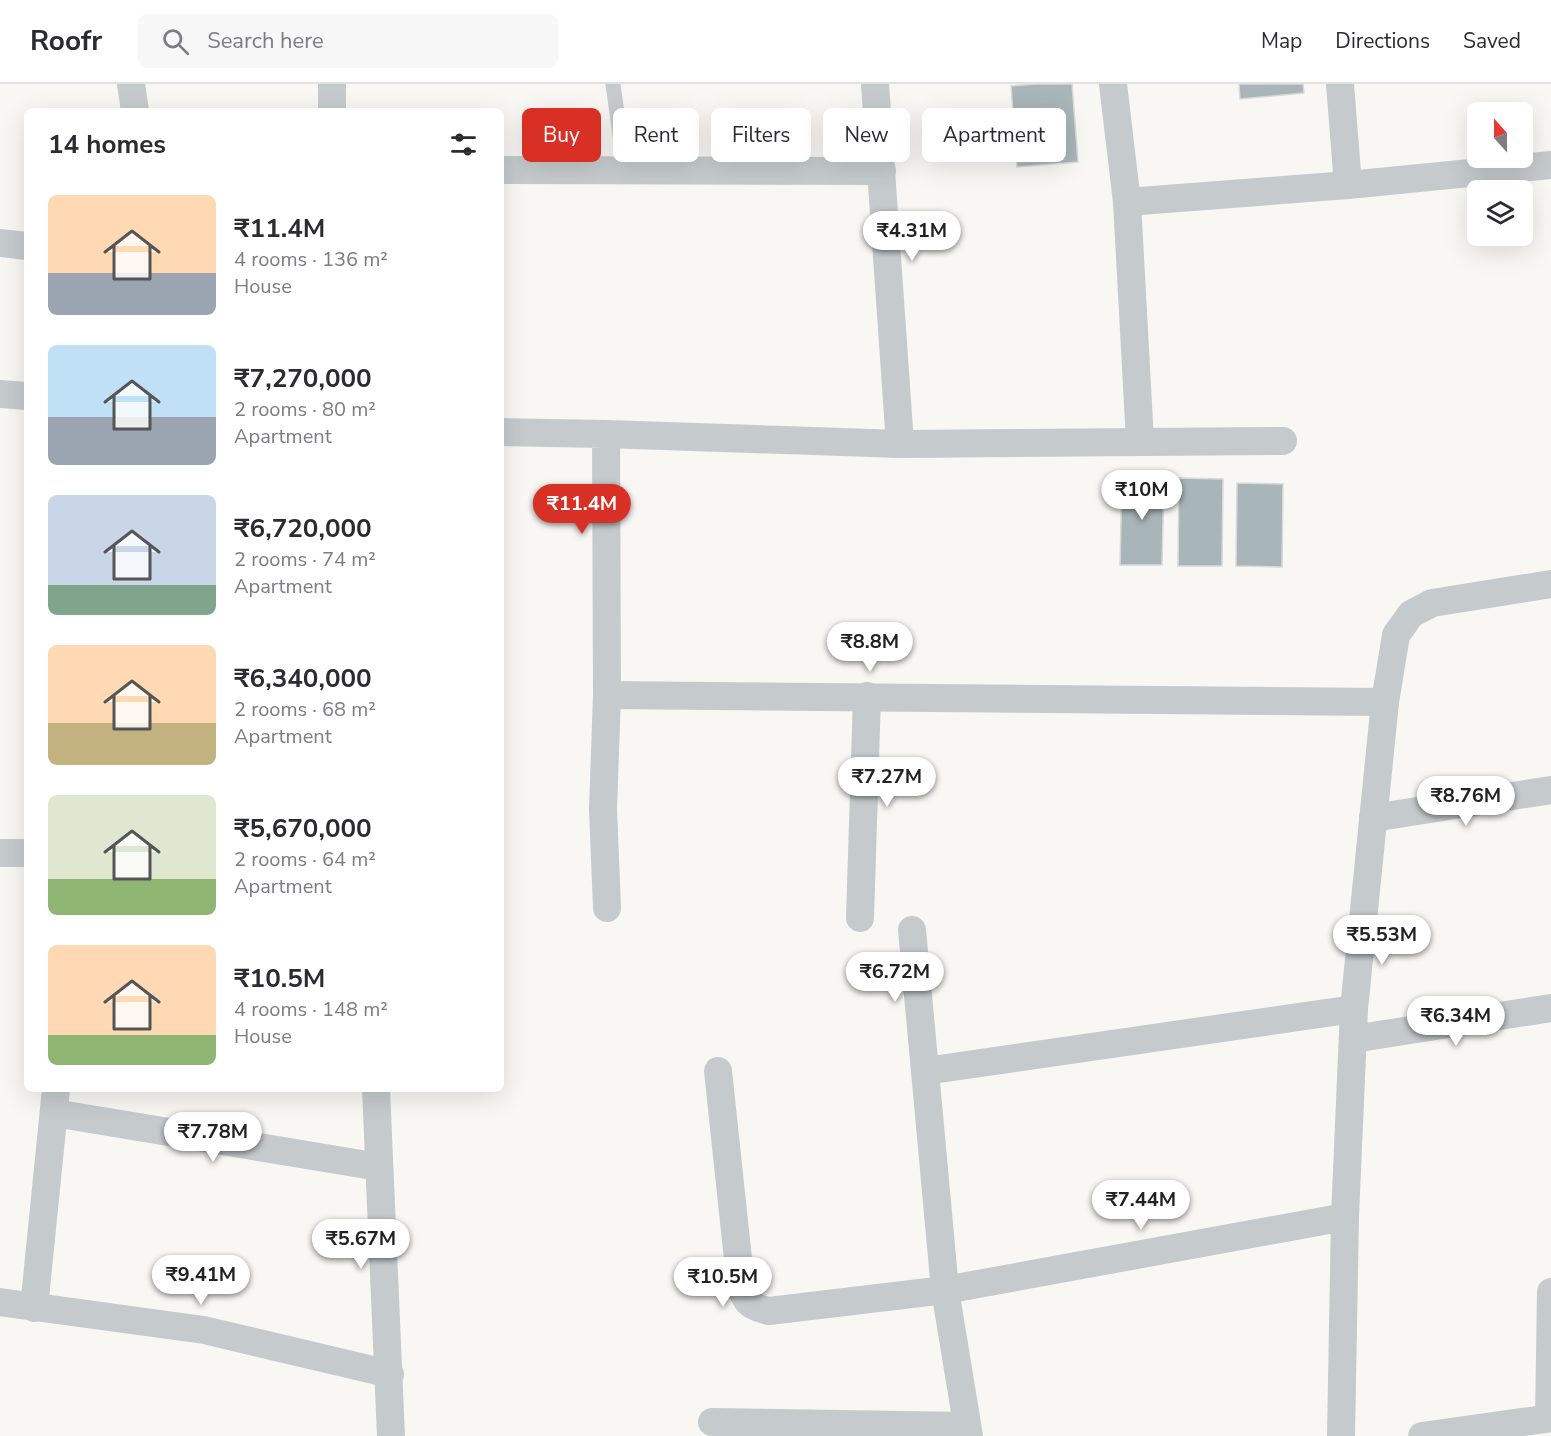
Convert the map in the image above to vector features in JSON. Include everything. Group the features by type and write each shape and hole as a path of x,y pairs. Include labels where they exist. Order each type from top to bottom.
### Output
{"street":[{"path":"131,84 135,108"},
{"path":"332,84 332,108"},
{"path":"875,84 900,444"},
{"path":"1113,84 1127,202 1140,441"},
{"path":"1340,84 1348,184"},
{"path":"1127,202 1551,165"},
{"path":"504,170 882,171"},
{"path":"0,243 24,246"},
{"path":"0,394 24,396"},
{"path":"504,432 900,444 1283,441"},
{"path":"606,434 607,694 603,809 607,908"},
{"path":"1341,1436 1345,1217 1354,1009 1385,702 1396,635 1411,614 1432,603 1551,584"},
{"path":"607,694 1385,702"},
{"path":"860,918 867,696"},
{"path":"1373,818 1551,790"},
{"path":"0,853 24,853"},
{"path":"712,1422 968,1431 945,1290 912,930"},
{"path":"1353,1040 1551,1008"},
{"path":"925,1071 1354,1009"},
{"path":"718,1071 741,1287 744,1299 752,1307 769,1311 945,1290 1345,1217"},
{"path":"376,1096 391,1436"},
{"path":"34,1308 55,1101 379,1167"},
{"path":"1422,1436 1550,1418 1551,1292"},
{"path":"0,1302 204,1330 390,1374"}],"lane":[{"path":"613,84 625,171"}],"building":[{"path":"1072,84 1078,162 1017,167 1017,162 1066,162 1066,108 1013,108 1011,86"},
{"path":"1239,84 1303,84 1304,93 1240,99"},
{"path":"1122,476 1164,477 1162,565 1120,565"},
{"path":"1179,478 1223,479 1222,566 1178,566"},
{"path":"1237,483 1283,484 1282,567 1236,566"}]}
